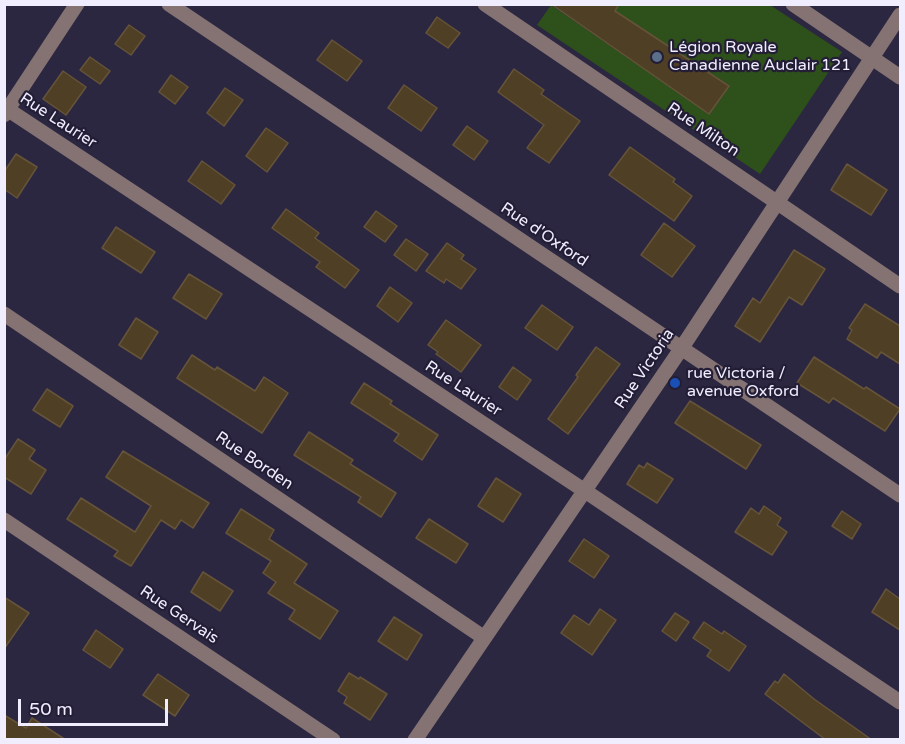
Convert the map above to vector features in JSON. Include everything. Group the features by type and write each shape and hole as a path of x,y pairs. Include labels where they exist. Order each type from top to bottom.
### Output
{"street":[{"path":"6,111 77,4"},
{"name":"Rue d'Oxford","path":"169,4 900,495"},
{"name":"Rue Milton","path":"485,4 900,286"},
{"path":"793,4 900,77"},
{"name":"Rue Victoria","path":"415,740 681,349 900,15"},
{"name":"Rue Laurier","path":"6,111 585,491 900,702"},
{"name":"Rue Borden","path":"4,314 483,637"},
{"name":"Rue Gervais","path":"4,520 333,740"}],"green space":[{"path":"551,5 709,114 729,85 615,11 619,5 770,5 842,52 760,174 537,25"}],"building":[{"name":"Légion Royale Canadienne Auclair 121","path":"551,4 619,4 615,11 729,86 709,114"},
{"path":"437,17 460,33 448,48 426,33"},
{"path":"129,25 145,36 131,55 115,44"},
{"path":"332,40 362,61 347,81 317,60"},
{"path":"90,57 110,71 100,84 80,70"},
{"path":"514,69 544,90 541,94 580,121 549,163 527,148 544,125 498,92"},
{"path":"63,71 86,87 66,115 43,99"},
{"path":"171,75 188,87 175,104 159,92"},
{"path":"404,85 437,108 421,131 388,108"},
{"path":"225,88 243,100 224,126 207,113"},
{"path":"467,126 488,141 474,160 453,145"},
{"path":"266,128 288,143 267,172 246,156"},
{"path":"630,147 675,179 673,182 692,196 674,221 609,175"},
{"path":"16,154 37,167 17,198 4,189 4,172"},
{"path":"202,161 235,185 221,204 188,181"},
{"path":"847,164 887,190 871,215 831,190"},
{"path":"286,209 319,233 315,238 359,270 345,288 316,267 320,262 272,228"},
{"path":"376,211 397,226 385,242 364,227"},
{"path":"664,223 695,246 672,277 641,255"},
{"path":"116,227 155,252 141,273 102,248"},
{"path":"406,239 428,254 416,271 394,255"},
{"path":"447,243 464,255 461,259 476,269 461,289 446,279 444,283 426,271"},
{"path":"794,250 825,269 802,305 789,297 760,342 735,326 753,298 760,303"},
{"path":"189,274 222,294 206,319 173,298"},
{"path":"390,287 412,303 398,322 377,306"},
{"path":"865,304 900,326 900,364 881,352 877,358 847,339 852,330 849,328"},
{"path":"542,305 573,327 557,350 525,328"},
{"path":"136,318 158,332 141,359 119,345"},
{"path":"446,320 481,345 461,372 436,354 438,352 428,345"},
{"path":"596,347 620,364 568,434 548,419"},
{"path":"192,355 215,370 217,367 255,391 264,377 288,393 262,433 177,378"},
{"path":"814,357 900,409 885,431 833,398 829,403 797,383"},
{"path":"513,367 531,380 517,400 499,387"},
{"path":"364,383 392,401 390,404 438,435 422,460 394,441 399,434 351,403"},
{"path":"47,389 73,406 60,427 33,410"},
{"path":"690,401 761,445 746,469 675,423"},
{"path":"309,432 353,460 350,464 396,493 381,517 358,502 361,497 294,455"},
{"path":"18,439 35,450 29,459 46,470 31,494 4,477 4,460"},
{"path":"123,451 209,503 193,528 181,520 175,529 161,520 131,566 114,556 118,551 67,519 81,498 135,532 151,506 106,477"},
{"path":"647,463 673,479 657,503 627,484 639,465 644,468"},
{"path":"496,478 521,494 503,522 478,506"},
{"path":"764,506 781,518 777,525 787,532 772,555 735,532 751,508 759,514"},
{"path":"241,509 274,530 269,539 307,564 294,583 338,611 320,639 289,619 295,610 268,593 276,582 263,573 271,561 226,533"},
{"path":"842,511 861,524 852,539 832,526"},
{"path":"429,519 468,544 456,563 416,538"},
{"path":"584,539 609,556 594,578 569,561"},
{"path":"203,572 233,591 220,611 191,592"},
{"path":"886,589 900,599 900,630 872,612"},
{"path":"4,597 29,613 4,649"},
{"path":"600,609 616,620 592,655 561,633 574,615 589,625"},
{"path":"675,613 689,622 676,641 662,631"},
{"path":"394,617 422,635 407,660 378,641"},
{"path":"704,622 722,634 724,631 746,646 729,671 707,656 711,650 693,638"},
{"path":"96,630 123,649 110,668 83,650"},
{"path":"349,673 359,679 360,677 387,694 370,720 344,703 347,697 338,691"},
{"path":"158,674 189,695 175,716 143,695"},
{"path":"784,674 814,699 872,740 826,740 765,694 775,681 778,683"},
{"path":"4,715 26,728 32,718 66,740 4,740"}],"place":[{"name":"Légion Royale Canadienne Auclair 121","path":"657,57"},
{"name":"rue Victoria / avenue Oxford","path":"675,383"}]}
